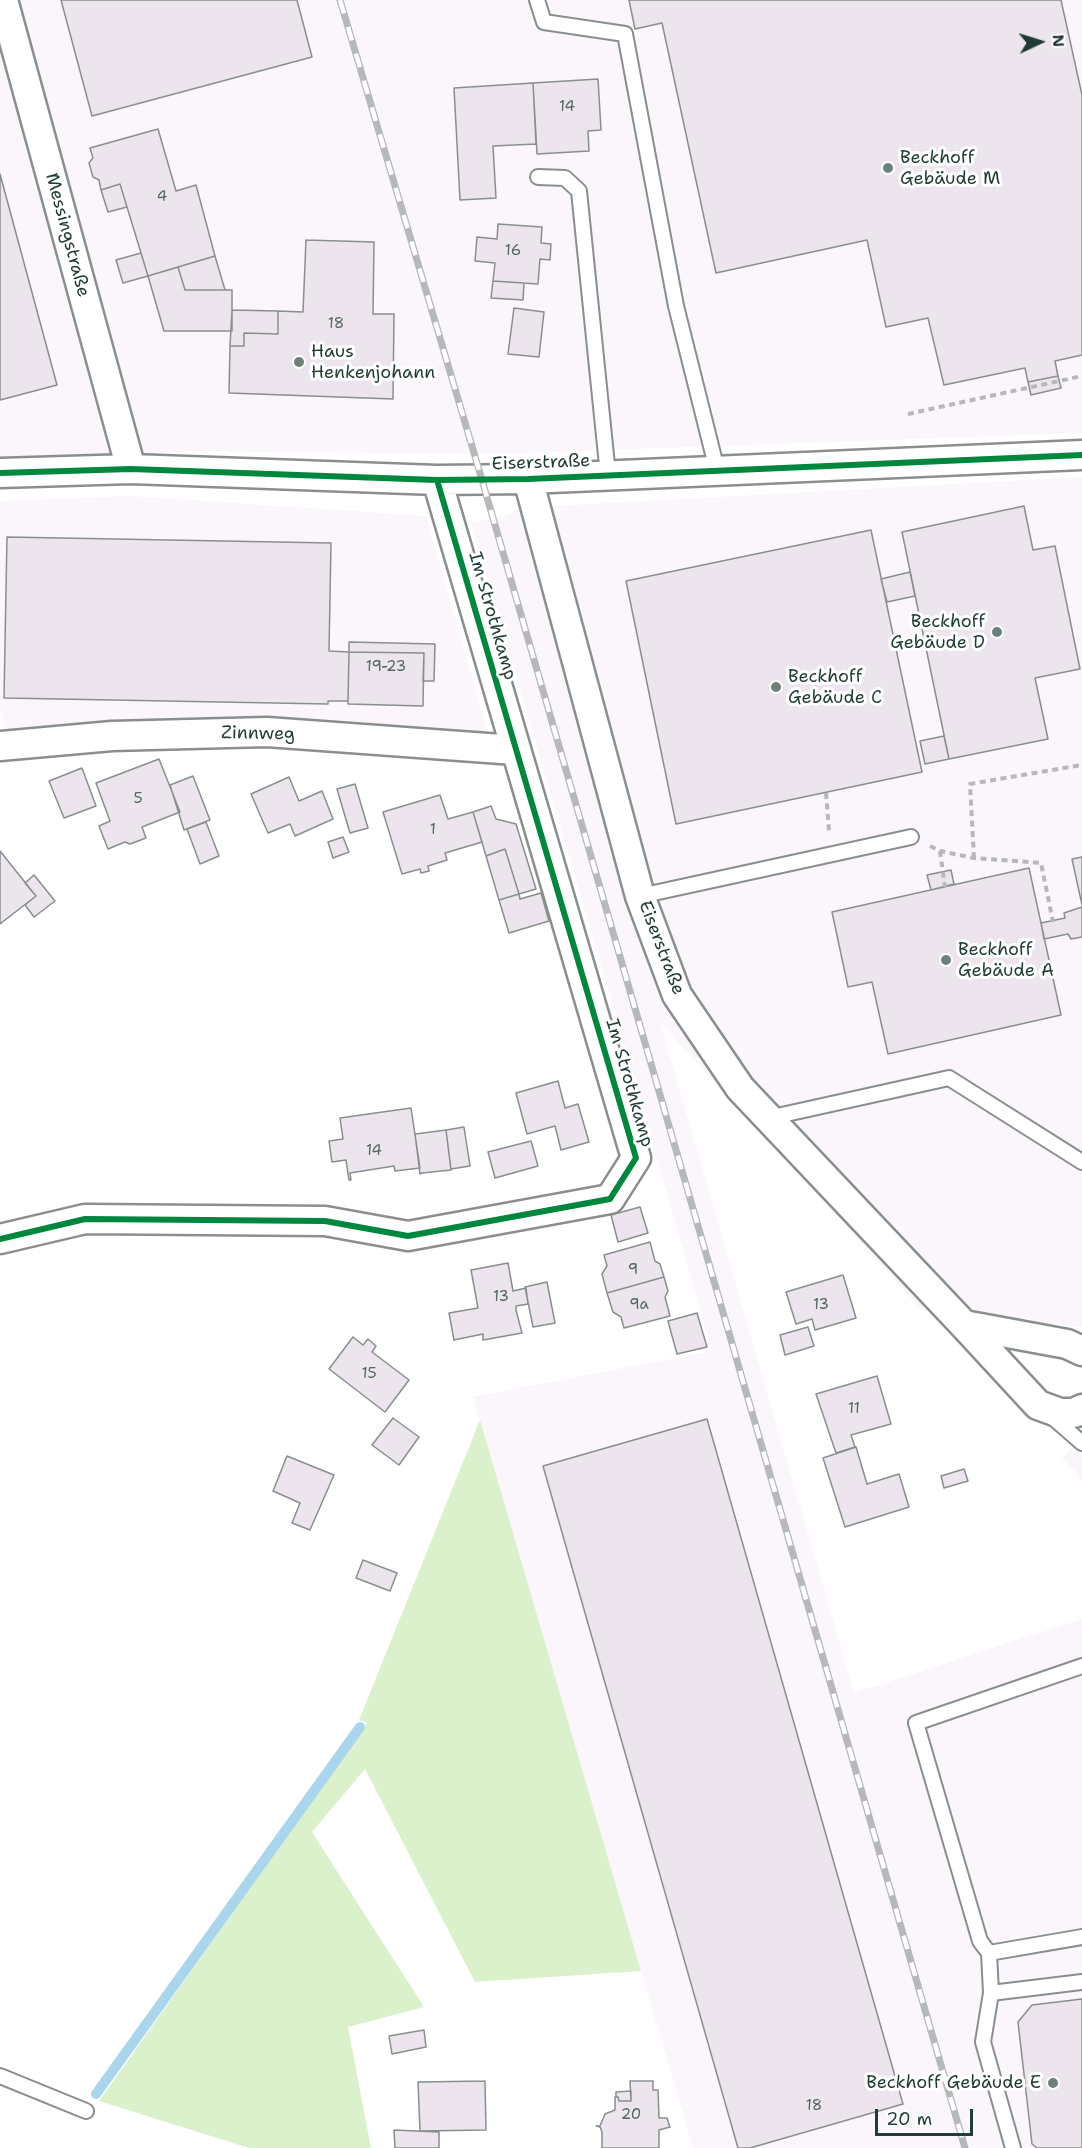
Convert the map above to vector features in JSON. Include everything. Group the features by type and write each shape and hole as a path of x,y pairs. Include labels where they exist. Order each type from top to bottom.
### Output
{"street":[{"name":"Messingstraße","path":"3,0 131,469"},
{"name":"Eiserstraße","path":"0,473 131,469 437,480 528,479 1082,455"},
{"name":"Eiserstraße","path":"528,479 640,896 677,995 740,1088 1038,1405"},
{"name":"Im Strothkamp","path":"0,1239 85,1219 325,1221 408,1236 610,1200 636,1158 437,480"},
{"name":"Zinnweg","path":"0,746 112,736 267,732 515,750"},
{"path":"964,1325 1066,1344 1082,1351"},
{"path":"1038,1405 1060,1413 1074,1413 1082,1408"}],"lane":[{"path":"537,0 544,22 624,34 676,306 717,470"},
{"path":"538,177 565,178 579,191 608,476"},
{"path":"640,896 911,837"},
{"path":"768,1118 949,1078 1082,1162"},
{"path":"1038,1405 1082,1443"},
{"path":"1013,2148 983,2042 992,1992 989,1953 980,1941 916,1723 1082,1666"},
{"path":"989,1953 1082,1937"},
{"path":"992,1992 1082,1982"},
{"path":"0,2076 86,2111"}],"path":[{"path":"908,414 1082,376"},
{"path":"974,858 970,784 1082,765"},
{"path":"826,793 831,854"},
{"path":"911,837 940,851 974,858 1041,863 1053,922"},
{"path":"940,851 945,887"}],"shaded area":[{"path":"0,0 1082,0 1082,433 492,454 199,451 0,459"},
{"path":"1082,477 1082,1327 922,1310 660,1022 854,1693 1082,1619 1082,2148 693,2148 473,1397 712,1351 471,523 509,515 519,508"},
{"path":"130,496 426,516 489,737 7,736 0,709 0,501"},
{"path":"1082,1437 1082,1481 1062,1458"}],"green space":[{"path":"480,1420 641,1971 475,1982 365,1769 312,1832 424,2007 348,2027 371,2148 249,2148 99,2101 367,1723 359,1720"}],"building":[{"path":"61,0 297,0 312,57 92,116"},
{"name":"Beckhoff Gebäude M","path":"629,0 1061,0 1082,95 1082,355 1055,361 1058,376 1028,382 1025,368 944,385 928,318 886,327 867,240 716,273 662,23 635,29"},
{"path":"598,79 601,130 588,131 589,151 537,154 533,83"},
{"path":"533,83 536,144 493,146 496,198 460,200 454,88"},
{"path":"158,129 176,191 196,185 215,256 148,276 120,184 101,190 99,180 93,177 89,163 93,158 90,148"},
{"path":"0,174 57,385 0,400"},
{"path":"120,184 127,207 108,212 101,190"},
{"path":"498,224 542,227 541,243 551,244 550,260 540,259 538,284 493,281 495,263 475,261 477,237 497,239"},
{"path":"306,240 374,242 373,314 394,314 393,399 229,393 230,346 244,346 244,333 278,334 278,311 303,312"},
{"path":"141,253 148,276 123,283 116,260"},
{"path":"215,256 225,290 185,290 178,267"},
{"path":"178,267 185,290 232,290 232,331 164,331 148,276"},
{"path":"493,281 524,283 523,300 491,298"},
{"path":"514,308 544,312 539,357 508,354"},
{"path":"232,310 278,311 278,334 244,333 244,346 230,346"},
{"path":"1058,376 1061,388 1031,395 1028,382"},
{"name":"Beckhoff Gebäude D","path":"1024,506 1033,550 1055,546 1080,669 1035,678 1048,739 949,759 902,532"},
{"name":"Beckhoff Gebäude C","path":"871,530 922,772 676,824 626,581"},
{"path":"7,537 331,543 329,651 349,652 348,701 328,701 328,704 4,698"},
{"path":"910,572 915,596 887,602 881,579"},
{"path":"349,642 435,644 434,681 423,681 424,653 349,652"},
{"path":"349,652 424,653 423,706 348,704"},
{"path":"944,736 949,759 925,764 920,741"},
{"path":"159,759 180,812 142,827 146,838 130,844 125,842 108,849 99,826 110,821 96,783"},
{"path":"82,768 96,806 64,818 49,781"},
{"path":"193,776 210,820 184,830 170,785"},
{"path":"289,777 299,801 322,791 333,819 295,836 290,824 268,833 251,794"},
{"path":"355,784 368,828 350,833 337,789"},
{"path":"440,795 448,819 473,812 482,842 445,853 447,860 428,866 429,871 421,873 420,869 402,874 383,812"},
{"path":"491,806 496,819 516,824 536,889 519,894 505,849 486,856 473,812"},
{"path":"206,822 219,856 200,864 187,829"},
{"path":"343,837 349,852 333,858 328,842"},
{"path":"505,849 519,894 499,900 486,856"},
{"path":"0,851 36,896 0,924"},
{"path":"1082,857 1082,905 1072,859"},
{"name":"Beckhoff Gebäude A","path":"1029,868 1061,1015 888,1054 872,982 848,987 832,912"},
{"path":"951,870 954,884 931,890 927,875"},
{"path":"34,875 55,901 34,917 25,905 36,896 25,883"},
{"path":"541,893 549,921 509,933 499,900 519,894 520,899"},
{"path":"1082,907 1082,937 1071,939 1068,934 1044,939 1041,923 1065,918 1064,913"},
{"path":"558,1081 565,1108 578,1104 589,1142 561,1150 555,1126 527,1134 516,1093"},
{"path":"411,1108 420,1168 395,1171 394,1166 350,1173 351,1180 349,1180 346,1160 332,1162 329,1141 343,1139 340,1118"},
{"path":"464,1127 470,1166 451,1169 446,1130"},
{"path":"446,1130 451,1170 420,1174 415,1134"},
{"path":"531,1141 538,1166 495,1178 488,1152"},
{"path":"640,1207 648,1233 618,1242 611,1215"},
{"path":"650,1242 655,1261 660,1264 664,1277 607,1293 602,1274 607,1266 604,1255"},
{"path":"508,1263 513,1291 526,1288 528,1304 516,1306 522,1333 483,1340 483,1334 454,1340 449,1313 478,1308 471,1270"},
{"path":"843,1275 856,1318 815,1330 812,1319 796,1324 786,1292"},
{"path":"664,1277 668,1291 665,1297 670,1316 624,1328 621,1317 613,1312 607,1293"},
{"path":"547,1282 555,1323 533,1327 525,1287"},
{"path":"697,1313 707,1347 677,1354 668,1321"},
{"path":"808,1327 814,1346 785,1355 780,1335"},
{"path":"353,1337 363,1345 368,1339 376,1346 372,1352 409,1380 385,1412 329,1369"},
{"path":"877,1376 891,1424 851,1435 855,1447 836,1453 816,1394"},
{"path":"393,1418 419,1437 399,1465 372,1445"},
{"path":"707,1419 903,2104 750,2148 738,2148 543,1466"},
{"path":"856,1447 867,1484 899,1474 909,1507 845,1527 823,1458"},
{"path":"287,1456 334,1475 310,1530 292,1523 300,1503 273,1491"},
{"path":"964,1469 968,1481 944,1488 941,1476"},
{"path":"363,1560 397,1573 390,1591 356,1578"},
{"name":"Beckhoff Gebäude E","path":"1082,1999 1082,2148 1037,2148 1032,2144 1018,2022 1032,2005"},
{"path":"424,2030 426,2047 392,2054 389,2036"},
{"path":"485,2081 486,2130 420,2131 418,2082"},
{"path":"630,2081 653,2081 653,2090 658,2090 659,2118 667,2118 670,2127 659,2130 659,2148 602,2148 602,2132 600,2127 596,2126 600,2126 605,2114 615,2110 615,2097 618,2097 619,2101 631,2101"},
{"path":"631,2091 631,2101 619,2101 616,2097 616,2092"},
{"path":"394,2130 439,2132 439,2148 395,2148"}],"waterway":[{"path":"96,2094 360,1727"}],"railway":[{"path":"340,0 482,480 965,2148"}],"cycle path":[{"path":"0,473 131,469 437,480 528,479 1082,455"},
{"path":"0,1239 85,1219 325,1221 408,1236 610,1199 636,1158 437,480"}],"place":[{"name":"Beckhoff Gebäude M","path":"888,168"},
{"name":"Haus Henkenjohann","path":"299,362"},
{"name":"Beckhoff Gebäude D","path":"997,632"},
{"name":"Beckhoff Gebäude C","path":"776,687"},
{"name":"Beckhoff Gebäude A","path":"946,960"},
{"name":"Beckhoff Gebäude E","path":"1053,2083"}]}
